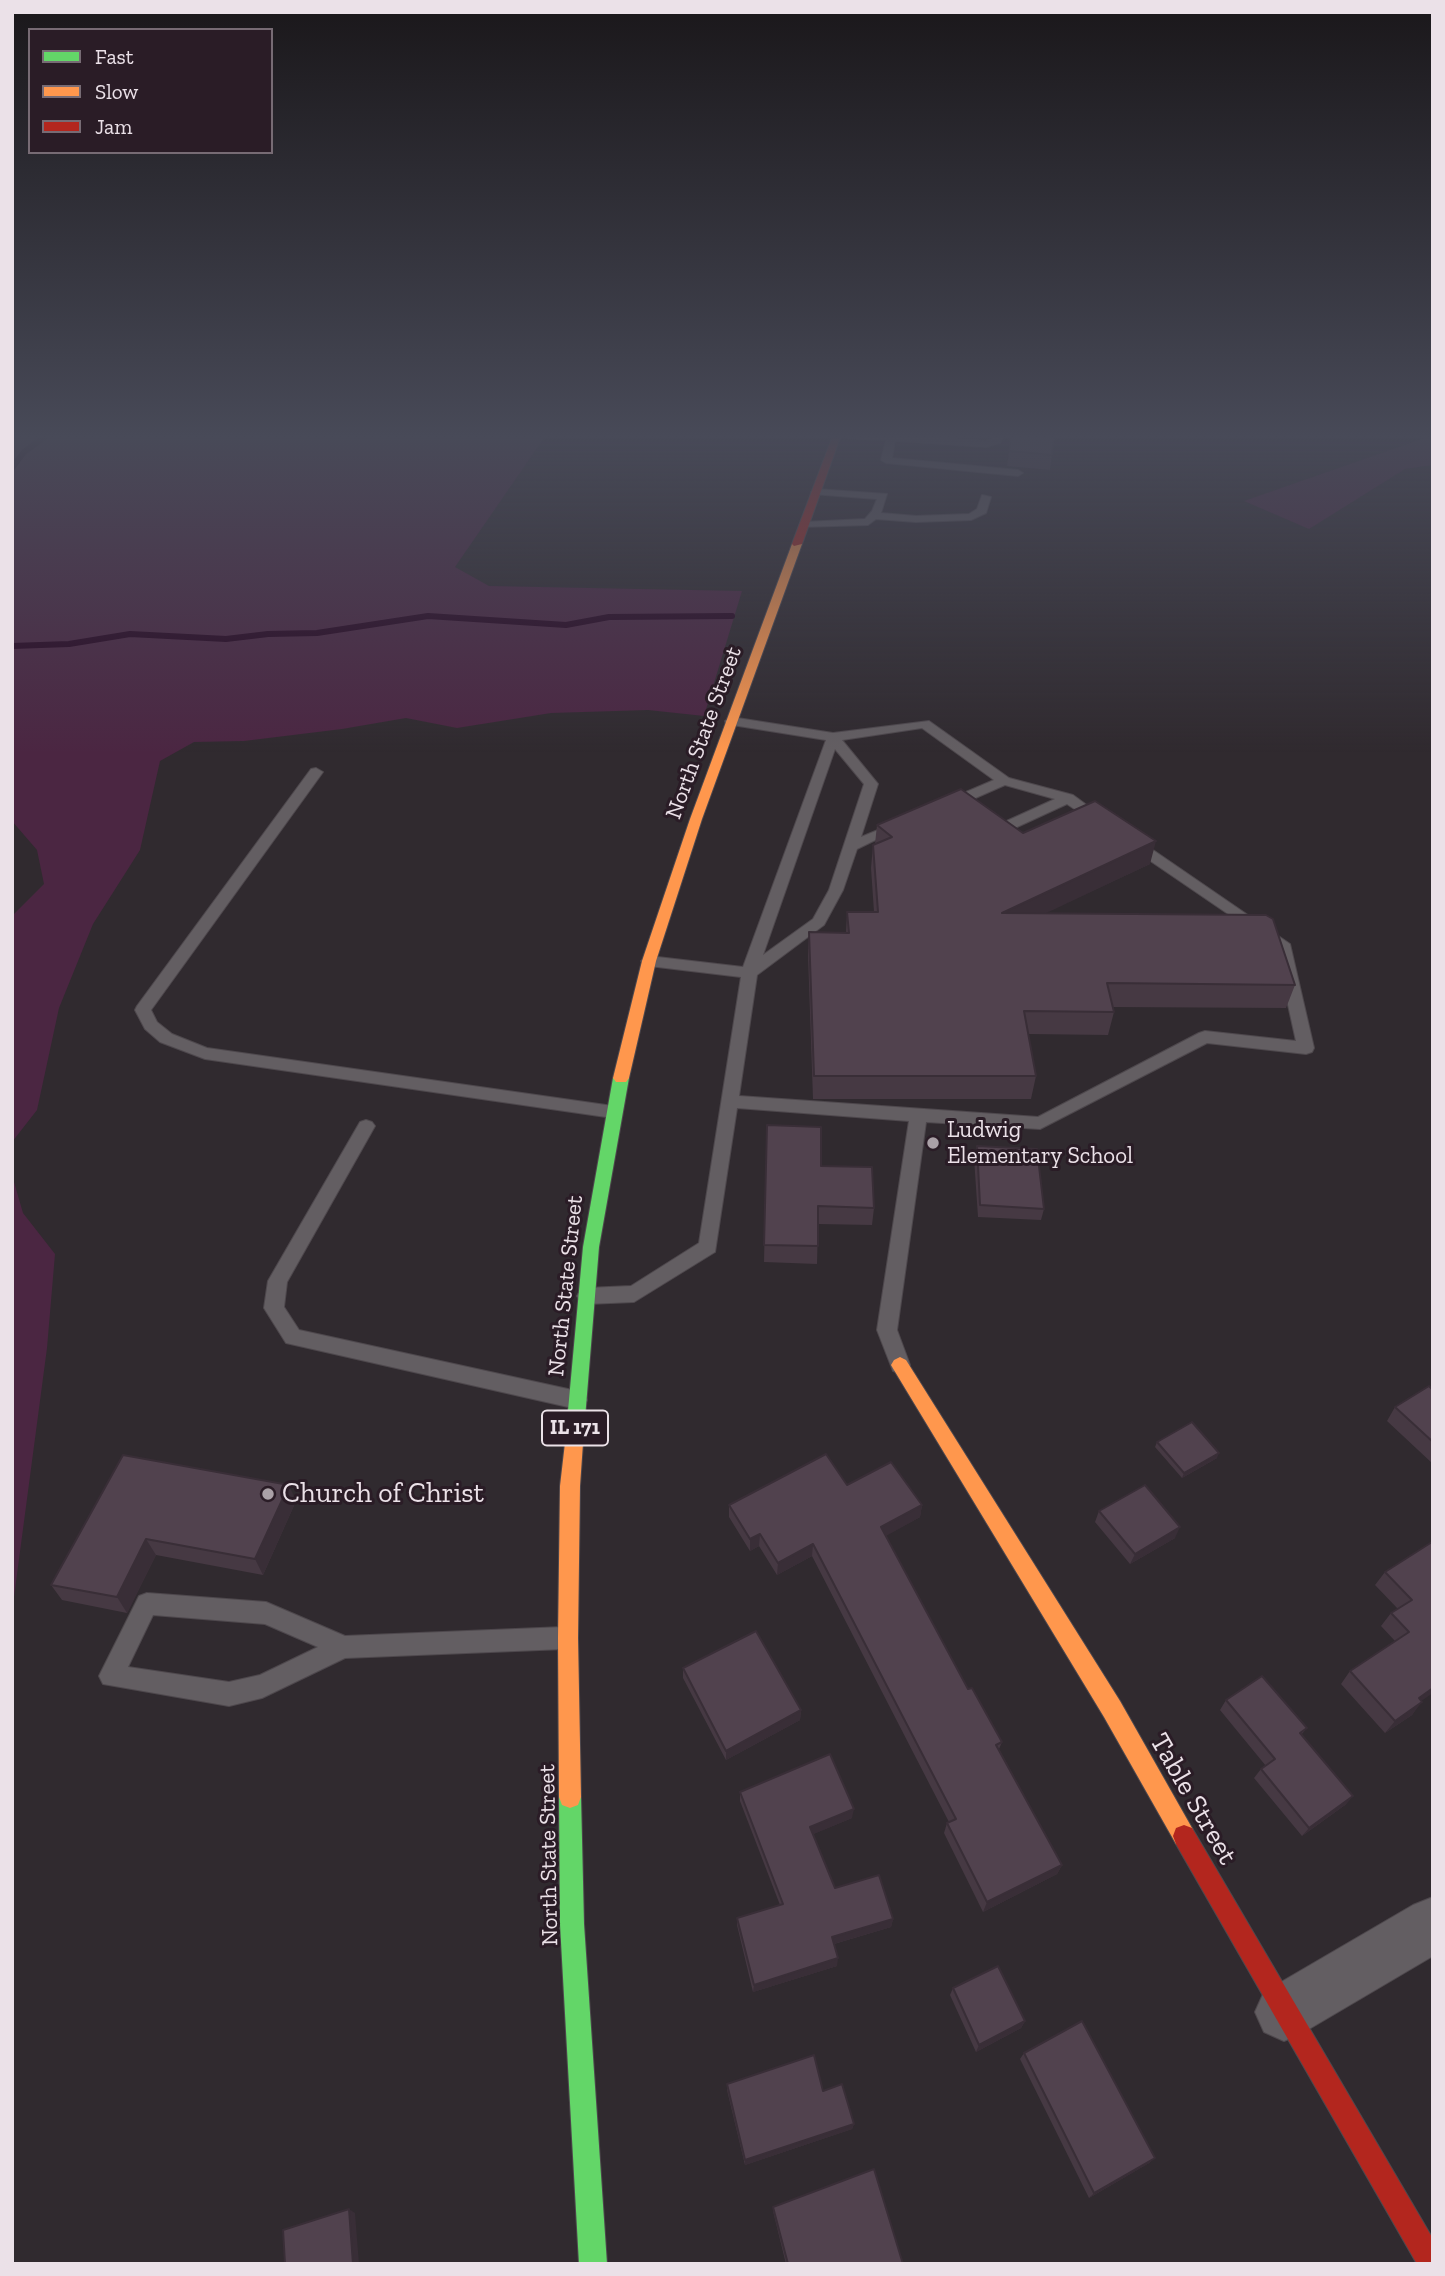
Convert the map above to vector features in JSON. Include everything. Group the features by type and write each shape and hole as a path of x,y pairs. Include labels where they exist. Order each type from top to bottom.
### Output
{"main road":[{"name":"North State Street","path":"593,2264 572,1924 568,1638 570,1486 591,1247 613,1112 649,961 731,722 798,541"},
{"name":"Table Street","path":"900,1365 1112,1709 1284,2012 1432,2264"}],"street":[{"path":"1284,2012 1433,1925"}],"lane":[{"path":"730,1101 1040,1123 1205,1037 1306,1048 1282,944 1068,798 1004,781 924,724 833,737 731,722"},
{"path":"649,961 749,973 819,922 836,890 871,784 833,737"},
{"path":"587,1296 634,1294 708,1247 749,973 833,737"},
{"path":"316,772 143,1010 151,1025 166,1038 205,1053 613,1112"},
{"path":"934,811 968,808 1004,781"},
{"path":"968,808 999,830 1068,798"},
{"path":"851,846 910,821"},
{"path":"900,1365 887,1330 918,1115"},
{"path":"366,1126 278,1281 274,1308 293,1337 577,1400"},
{"path":"344,1647 266,1613 147,1604 111,1676 229,1694 262,1686 344,1647 568,1638"}],"shaded area":[{"path":"12,541 473,541 455,567 489,586 742,591 704,716 648,710 551,713 457,728 406,718 244,741 194,742 160,761 140,850 93,924 59,1008 37,1110 12,1142 12,916 44,884 37,850 12,821"},
{"path":"12,1175 23,1213 55,1254 47,1348 12,1612"}],"building":[{"path":"961,789 1023,833 1095,801 1156,841 1002,913 1266,915 1273,919 1295,985 1107,983 1114,1012 1024,1011 1036,1076 814,1076 809,932 849,933 847,912 878,912 873,845 892,837 877,825"},
{"path":"767,1125 821,1127 821,1166 872,1167 874,1208 818,1206 818,1246 764,1245"},
{"path":"977,1146 1037,1149 1044,1209 980,1205"},
{"path":"1429,1386 1433,1390 1433,1442 1395,1407"},
{"path":"1192,1422 1219,1453 1184,1473 1157,1442"},
{"path":"826,1454 847,1485 891,1462 922,1505 881,1527 968,1689 972,1688 1002,1742 996,1745 1062,1865 987,1902 947,1823 956,1819 813,1544 778,1563 760,1534 750,1539 729,1505"},
{"path":"123,1455 289,1485 255,1559 146,1539 117,1597 51,1585"},
{"path":"1145,1485 1180,1527 1135,1554 1099,1511"},
{"path":"1432,1542 1433,1688 1419,1698 1422,1702 1395,1721 1350,1671 1409,1632 1391,1613 1412,1600 1385,1572"},
{"path":"756,1631 801,1710 726,1751 683,1668"},
{"path":"1262,1676 1307,1728 1300,1733 1353,1796 1309,1828 1261,1769 1275,1759 1226,1700"},
{"path":"830,1754 854,1809 810,1827 835,1888 879,1875 893,1919 832,1937 838,1958 754,1985 737,1918 783,1904 740,1792"},
{"path":"998,1966 1025,2021 979,2045 953,1988"},
{"path":"1082,2021 1155,2158 1094,2193 1024,2053"},
{"path":"814,2055 823,2091 842,2084 854,2124 745,2160 727,2084"},
{"path":"874,2169 903,2264 788,2264 773,2207"},
{"path":"349,2209 353,2264 285,2264 283,2230"}],"waterway":[{"path":"12,646 69,644 130,634 226,639 268,634 317,633 428,616 566,625 609,617 732,616"}],"traffic: fast":[{"path":"574,1443 591,1247 621,1078"},
{"path":"570,1797 572,1924 593,2264"}],"traffic: slow":[{"path":"621,1078 649,961 696,819 797,544"},
{"path":"900,1365 1112,1709 1184,1836"},
{"path":"570,1797 568,1638 570,1486 574,1443"}],"traffic: jam":[{"path":"1184,1836 1432,2264"}],"place":[{"name":"Ludwig Elementary School","path":"933,1143"},
{"name":"Church of Christ","path":"268,1494"}]}
